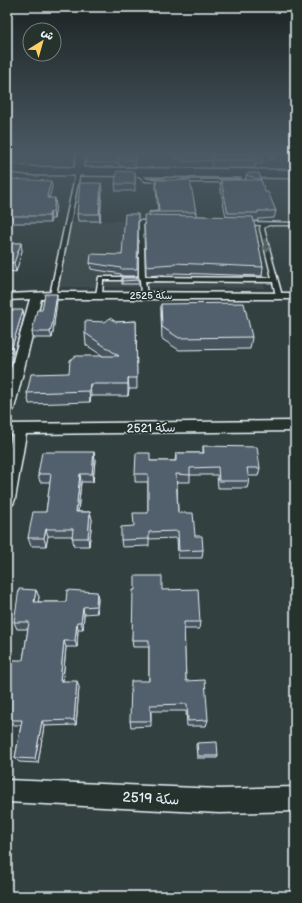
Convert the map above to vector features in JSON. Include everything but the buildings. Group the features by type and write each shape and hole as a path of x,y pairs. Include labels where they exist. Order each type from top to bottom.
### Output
{"street":[{"name":"سكة 2525","path":"7,297 36,297 53,295 295,296"},
{"path":"7,409 36,297"},
{"name":"سكة 2521","path":"14,429 295,426"},
{"path":"7,499 14,429"},
{"name":"سكة 2519","path":"7,791 219,801 295,799"}],"lane":[{"path":"53,295 73,196"},
{"path":"144,295 142,279 141,222 157,222"},
{"path":"243,223 295,224"},
{"path":"268,224 263,226 262,229 279,296"},
{"path":"99,295 101,278 275,280"}],"shaded area":[{"path":"207,219 251,223 265,288 60,287 59,283 71,222"}]}
